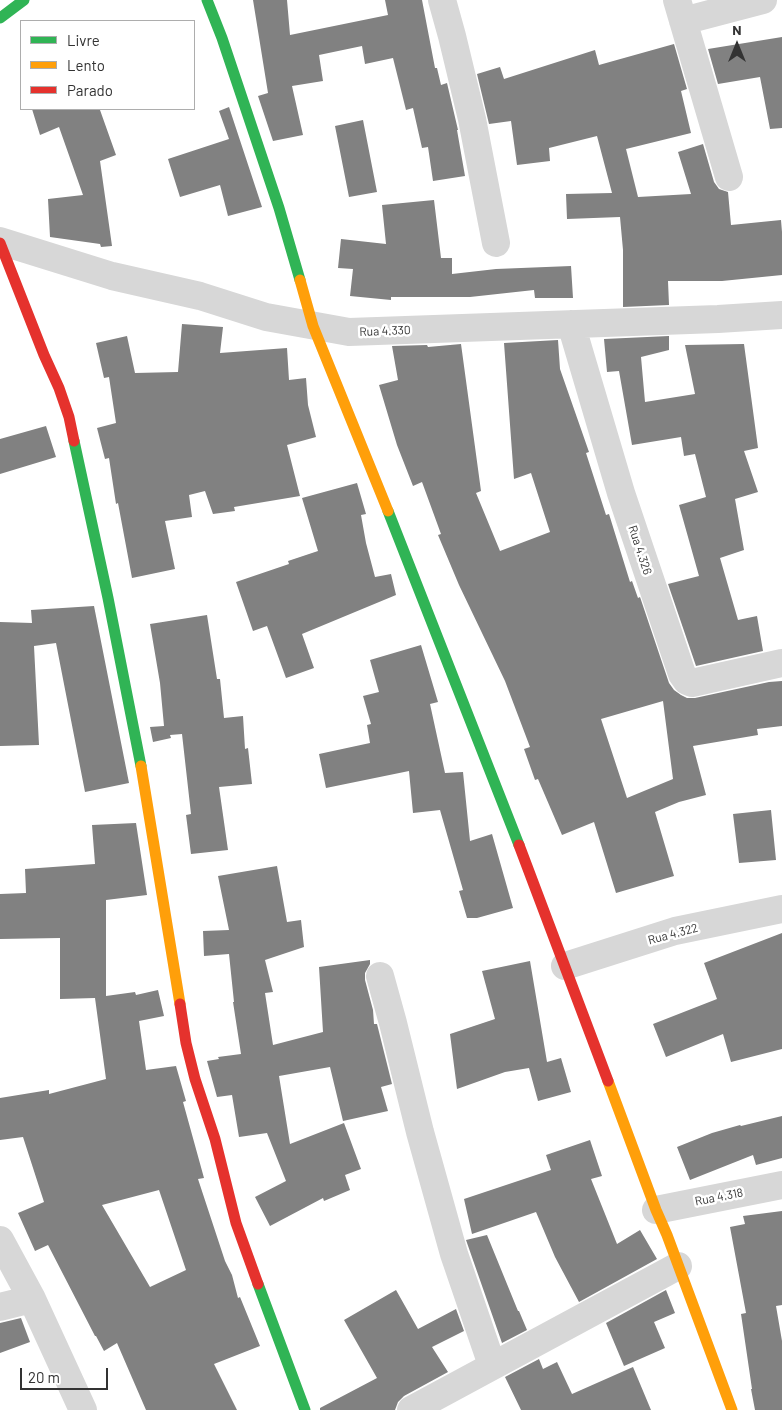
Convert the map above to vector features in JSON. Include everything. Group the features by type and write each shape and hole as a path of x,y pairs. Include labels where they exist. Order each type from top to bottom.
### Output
{"street":[{"path":"0,18 24,0"},
{"path":"207,0 222,38 279,208 313,326 388,508 494,779 732,1410"},
{"path":"442,0 472,119 496,243"},
{"path":"729,176 680,10 763,0"},
{"path":"0,242 69,417 108,598 142,770 186,1043 195,1079 215,1139 236,1223 305,1410"},
{"name":"Rua 4.330","path":"0,242 112,276 200,296 266,317 349,332 718,320 782,315"},
{"name":"Rua 4.326","path":"571,324 621,493 682,674 687,681 692,683 782,664"},
{"name":"Rua 4.322","path":"566,966 675,931 782,909"},
{"path":"380,976 454,1254 492,1365"},
{"name":"Rua 4.318","path":"656,1210 782,1185"},
{"path":"0,1240 32,1299 83,1410"},
{"path":"411,1410 678,1266"},
{"path":"0,1307 32,1299"}],"building":[{"path":"253,0 287,0 290,35 388,15 385,0 422,0 435,68 437,68 441,85 447,83 458,130 465,176 433,181 428,147 422,148 413,108 406,110 393,58 365,64 362,46 319,55 323,81 292,86 303,135 273,141 258,96 268,93"},
{"path":"782,37 782,128 770,129 760,77 718,84 708,49"},
{"path":"674,44 687,89 681,91 691,133 626,149 638,197 691,194 678,152 703,144 714,182 719,189 728,192 731,225 781,220 782,275 722,281 668,281 669,305 623,307 623,250 620,217 567,219 566,194 612,193 597,136 549,148 550,161 517,165 511,121 489,124 477,74 500,67 504,79 595,50 599,65"},
{"path":"229,107 262,207 228,216 220,185 180,197 168,159 229,139 219,111"},
{"path":"32,110 100,110 116,155 100,161 112,246 101,247 100,244 50,237 48,199 83,195 59,127 40,135"},
{"path":"363,120 377,192 349,197 335,126"},
{"path":"434,200 441,258 452,258 452,274 496,269 571,266 573,298 535,298 534,290 470,297 391,297 391,300 350,296 353,269 338,268 341,239 386,244 382,205"},
{"path":"182,324 223,327 220,353 287,348 289,380 306,378 308,405 316,437 287,445 300,496 234,507 235,511 213,514 205,491 189,495 192,517 165,521 175,569 132,578 118,503 116,504 109,458 105,459 97,428 116,423 109,377 104,378 96,343 127,336 135,373 178,372"},
{"path":"669,336 669,350 641,357 645,402 695,394 685,345 744,344 758,448 744,451 758,492 735,499 744,550 720,558 738,620 757,616 763,651 696,666 668,584 699,576 679,505 706,497 695,454 684,456 681,437 632,445 619,371 607,372 604,339"},
{"path":"558,340 560,369 589,452 586,453 606,515 609,514 630,582 632,581 638,598 640,597 669,683 674,690 687,698 695,698 769,682 782,681 782,726 757,729 758,735 693,746 706,795 679,802 655,812 674,876 616,893 594,822 562,835 538,779 535,780 524,749 530,747 505,681 459,585 438,535 441,534 422,482 413,486 397,445 379,385 398,380 392,346 427,345 428,347 461,344 481,491 476,493 500,551 550,532 531,473 514,479 504,343","holes":["663,701 673,779 627,798 601,719"]},
{"path":"46,426 56,457 0,474 0,439"},
{"path":"357,483 366,514 361,515 375,577 391,574 396,595 302,634 314,668 286,678 267,626 253,631 236,582 289,564 288,561 318,551 302,498"},
{"path":"94,606 129,783 85,792 56,643 34,646 39,745 0,746 0,622 32,623 31,610"},
{"path":"207,615 217,679 220,679 224,718 243,716 245,749 248,748 252,784 219,787 228,850 191,854 186,815 191,814 182,734 170,735 171,738 153,742 150,727 164,726 160,683 150,624"},
{"path":"421,645 438,702 430,704 445,773 463,772 470,841 492,834 513,908 477,918 467,918 459,891 463,890 440,810 413,813 409,771 326,788 319,754 370,743 367,725 371,724 363,696 379,692 370,660"},
{"path":"771,810 776,860 739,863 733,814"},
{"path":"136,823 147,895 106,900 106,996 135,992 136,995 158,990 164,1016 139,1021 146,1070 176,1066 186,1101 183,1102 204,1178 198,1179 225,1261 232,1275 238,1298 240,1297 260,1346 214,1364 237,1410 146,1410 117,1343 104,1351 48,1245 35,1251 18,1213 44,1202 23,1137 0,1140 0,1098 49,1090 49,1094 106,1079 95,998 60,999 60,938 0,939 0,894 26,893 25,869 95,864 92,825","holes":["159,1190 186,1270 150,1287 102,1205"]},
{"path":"277,866 287,922 301,920 304,947 265,960 273,992 265,993 273,1045 323,1032 319,967 370,960 365,973 365,980 373,1010 374,1024 377,1024 392,1084 381,1087 388,1111 343,1121 330,1067 279,1076 290,1144 344,1123 361,1169 345,1175 350,1190 324,1201 323,1198 270,1226 255,1197 286,1181 267,1133 239,1137 232,1095 217,1097 207,1061 219,1059 218,1057 241,1054 233,1002 229,954 204,956 203,931 229,930 218,876"},
{"path":"782,933 782,1049 731,1062 723,1034 666,1057 653,1024 717,999 704,963"},
{"path":"530,961 547,1062 561,1058 571,1092 538,1101 529,1068 505,1072 457,1089 450,1034 495,1019 482,971"},
{"path":"782,1116 782,1158 756,1165 753,1155 690,1180 677,1147 712,1133"},
{"path":"590,1140 602,1176 591,1179 617,1244 640,1230 657,1259 579,1302 555,1257 536,1212 472,1234 464,1199 551,1170 546,1155"},
{"path":"782,1211 782,1305 776,1306 782,1341 782,1410 755,1410 741,1314 746,1313 730,1227 745,1224 743,1216"},
{"path":"487,1235 527,1330 502,1343 466,1240"},
{"path":"396,1290 418,1329 456,1309 464,1331 432,1347 448,1372 404,1396 398,1402 395,1410 320,1410 320,1408 377,1378 344,1320"},
{"path":"666,1290 675,1313 654,1322 665,1348 624,1366 606,1323"},
{"path":"21,1318 30,1342 0,1353 0,1323"},
{"path":"539,1359 543,1369 557,1362 572,1394 633,1367 651,1410 521,1410 505,1377"}],"traffic: fast":[{"path":"0,18 24,0"},
{"path":"207,0 222,38 279,208 300,280"},
{"path":"74,441 108,598 141,766"},
{"path":"388,511 519,845"},
{"path":"258,1284 305,1410"}],"traffic: slow":[{"path":"300,280 313,326 388,511"},
{"path":"141,766 180,1004"},
{"path":"608,1081 732,1410"}],"traffic: jam":[{"path":"0,243 59,388 69,417 74,441"},
{"path":"519,845 608,1081"},
{"path":"180,1004 186,1043 195,1079 215,1139 236,1223 258,1284"}]}
